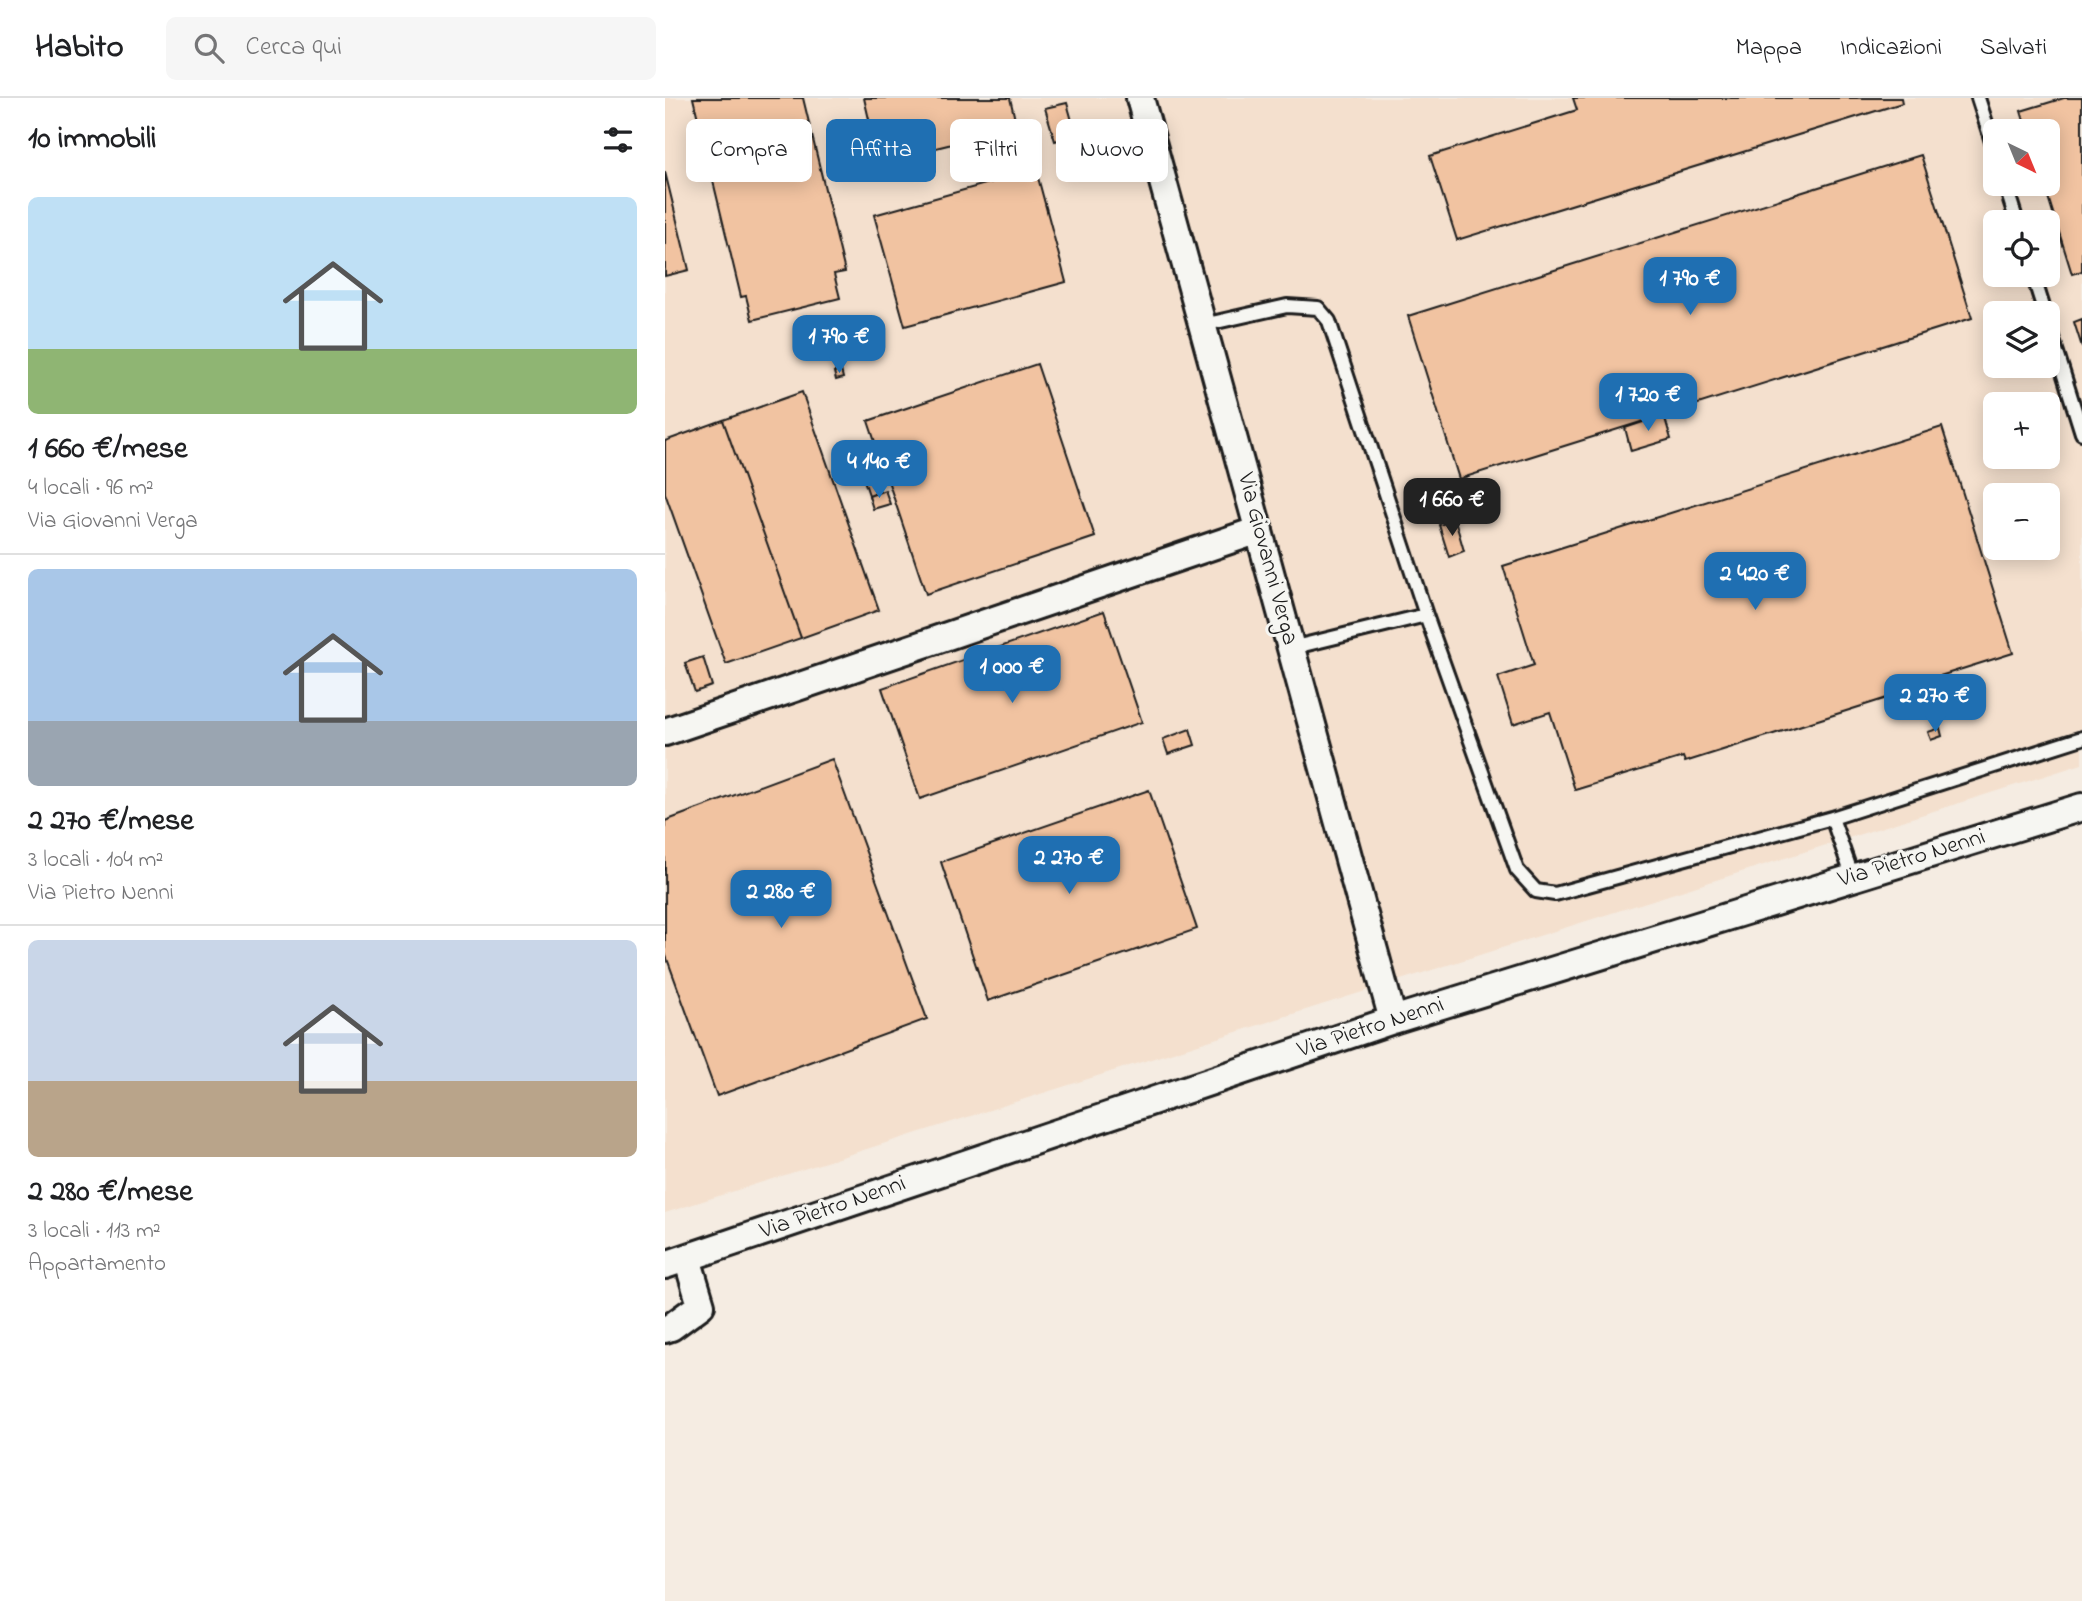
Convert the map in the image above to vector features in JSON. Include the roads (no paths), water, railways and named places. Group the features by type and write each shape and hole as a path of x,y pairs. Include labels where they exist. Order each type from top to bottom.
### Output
{"street":[{"name":"Via Giovanni Verga","path":"1140,98 1393,1020"},
{"path":"665,732 1259,530"},
{"name":"Via Pietro Nenni","path":"676,1261 1393,1020 2082,807"},
{"path":"665,1329 701,1305 676,1261"}],"lane":[{"path":"1979,98 1985,119"},
{"path":"1203,325 1287,306 1318,308 1329,321 1426,615 1517,870 1536,891 1555,894 1832,818 2082,738"},
{"path":"2060,363 2082,433"},
{"path":"1291,648 1426,615"},
{"path":"1832,818 1853,878"}]}
